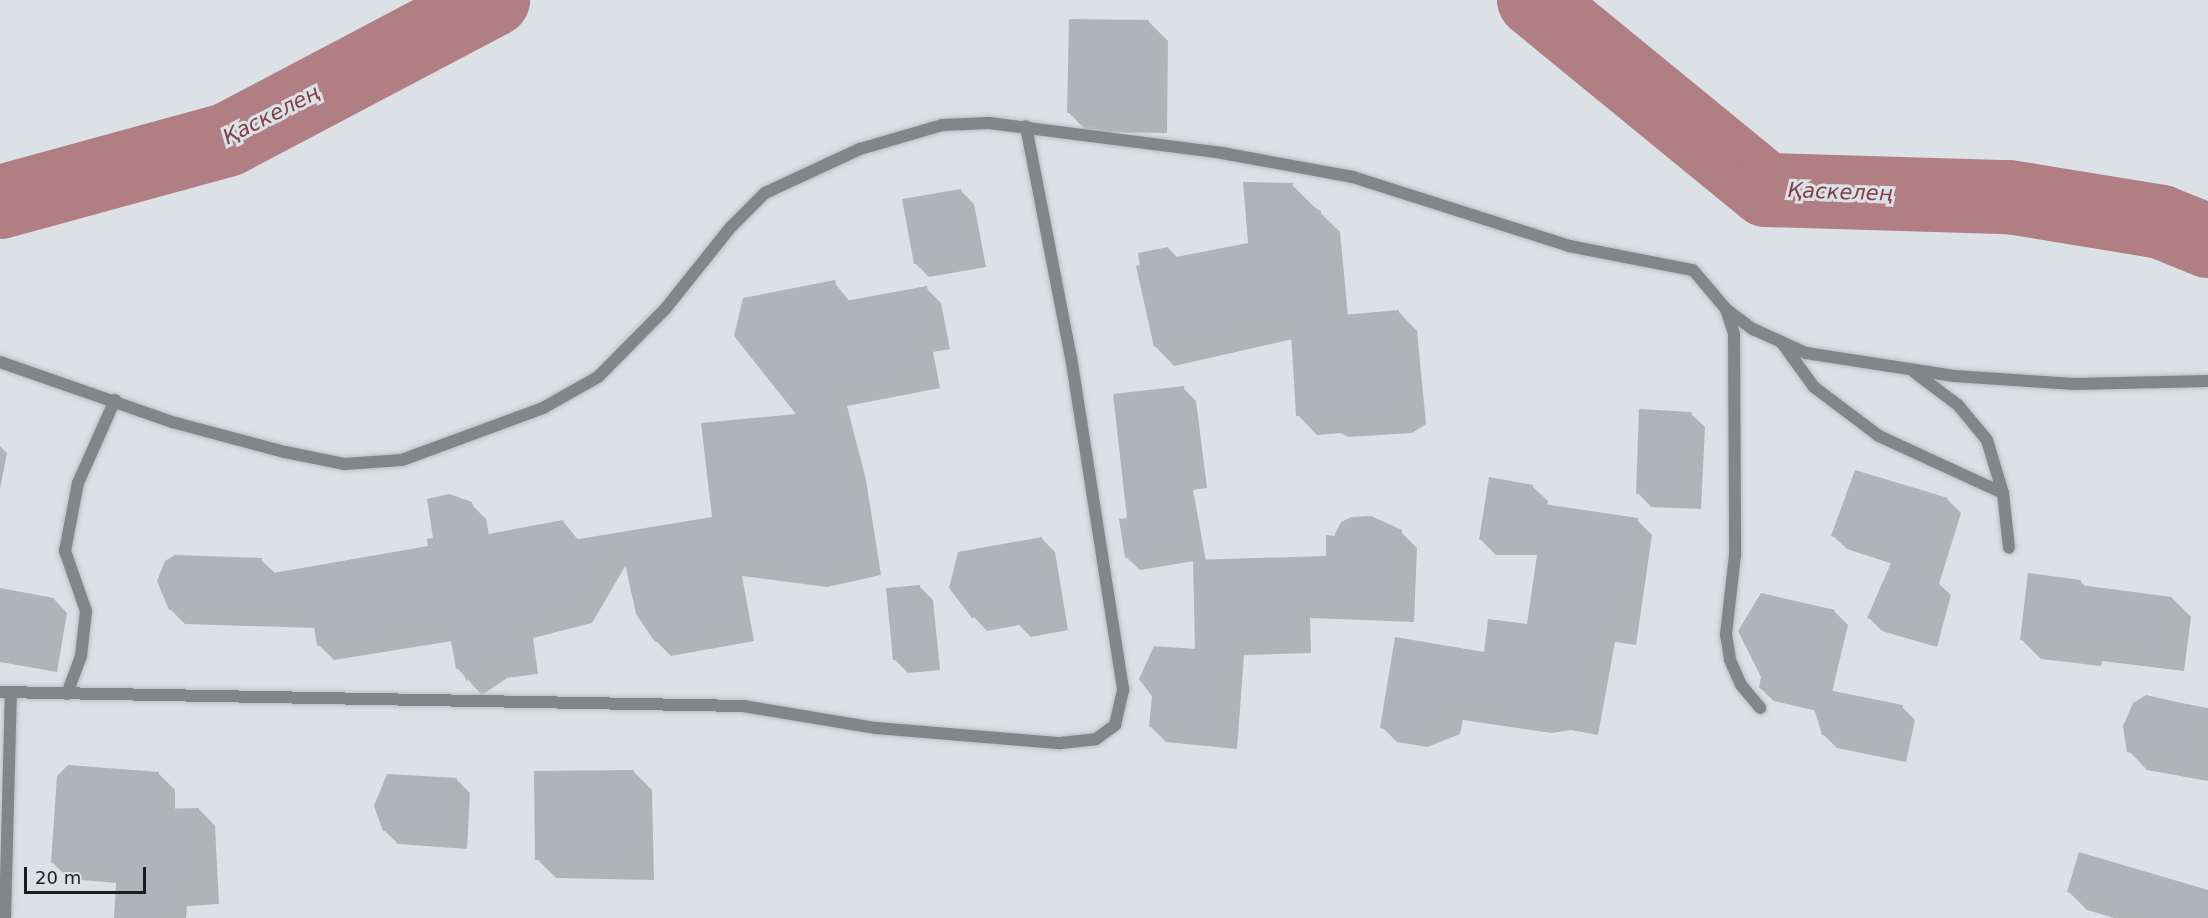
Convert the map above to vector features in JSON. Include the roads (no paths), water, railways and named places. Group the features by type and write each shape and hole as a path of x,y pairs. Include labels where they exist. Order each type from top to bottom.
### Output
{"street":[{"path":"0,362 115,400 172,422 285,452 344,465 402,460 543,408 598,377 666,308 731,227 774,188 860,149 942,126 1026,126 1222,153 1353,177 1569,246 1693,270 1726,309 1754,329 1806,353 1913,371 2074,384 2208,381"},
{"path":"5,918 6,693 742,706 876,728 1060,743 1096,740 1115,725 1123,689 1071,358 1026,126"},
{"path":"1726,309 1734,334 1735,555 1726,634 1730,660 1741,685 1760,708"},
{"path":"1781,342 1814,387 1879,436 2003,493"},
{"path":"1913,371 1958,405 1987,440 2003,493 2008,548"},
{"path":"67,694 81,656 86,611 65,551 78,483 115,400"}],"waterway":[{"name":"Қаскелең","path":"0,202 227,140 493,0"},
{"name":"Қаскелең","path":"1534,0 1766,190 2009,197 2161,222 2208,241"}]}
